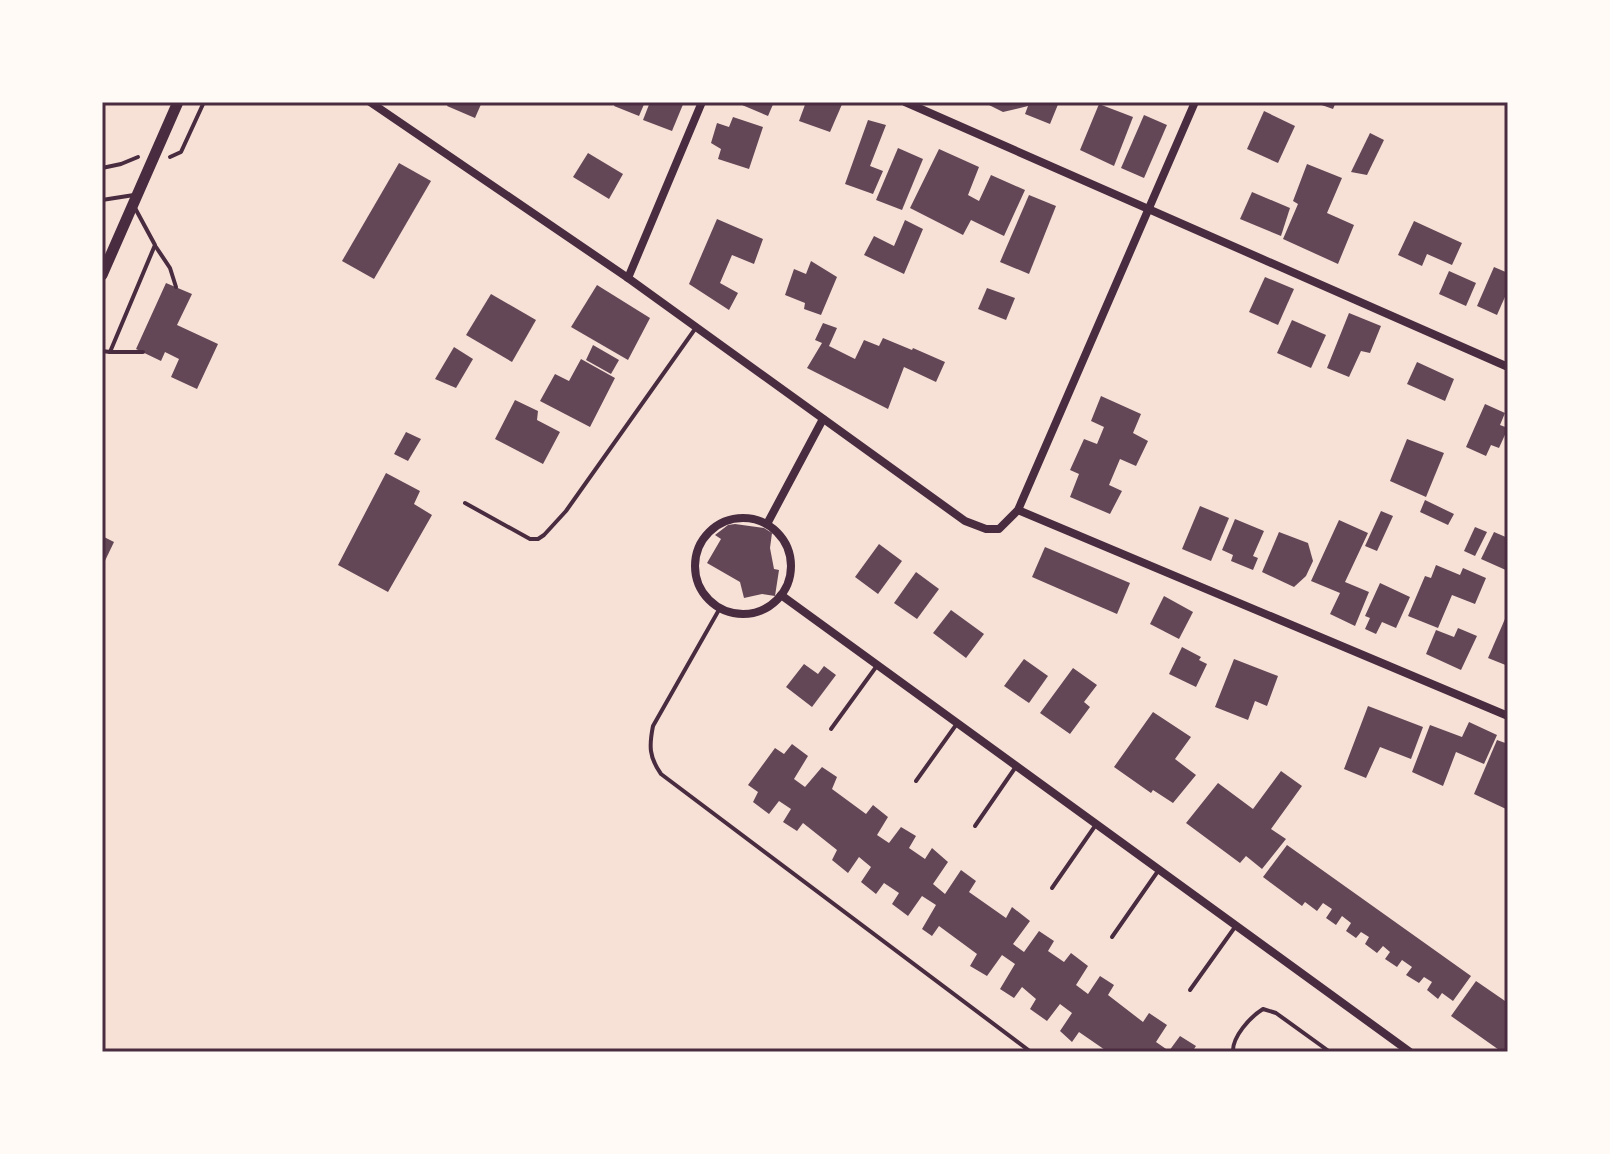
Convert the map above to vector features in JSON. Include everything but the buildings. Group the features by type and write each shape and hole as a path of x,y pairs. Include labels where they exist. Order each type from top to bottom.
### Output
{"street":[{"path":"102,275 178,102"},
{"path":"370,102 628,278 965,521 986,529 999,529 1018,510 1195,102"},
{"path":"628,278 702,102"},
{"path":"905,102 1508,367"},
{"path":"767,524 823,419"},
{"path":"1018,510 1508,716"},
{"path":"738,517 753,518 780,534 792,564 789,581 781,595 760,611 733,613 708,599 699,586 695,557 710,530 723,521 738,517"},
{"path":"781,595 1410,1052"}],"lane":[{"path":"102,200 134,199 155,245 170,268 176,287"},
{"path":"110,352 155,245"},
{"path":"465,503 530,539 544,535 590,478 696,327"},
{"path":"102,351 143,352"},
{"path":"831,729 878,665"},
{"path":"916,781 957,723"},
{"path":"975,826 1016,766"},
{"path":"1052,888 1097,824"},
{"path":"1112,937 1159,869"},
{"path":"1190,990 1236,925"},
{"path":"1233,1052 1234,1041 1263,1009 1276,1013 1330,1052"}],"path":[{"path":"102,168 139,156"},
{"path":"720,608 653,726 649,744 651,759 661,774 1031,1052"}]}
